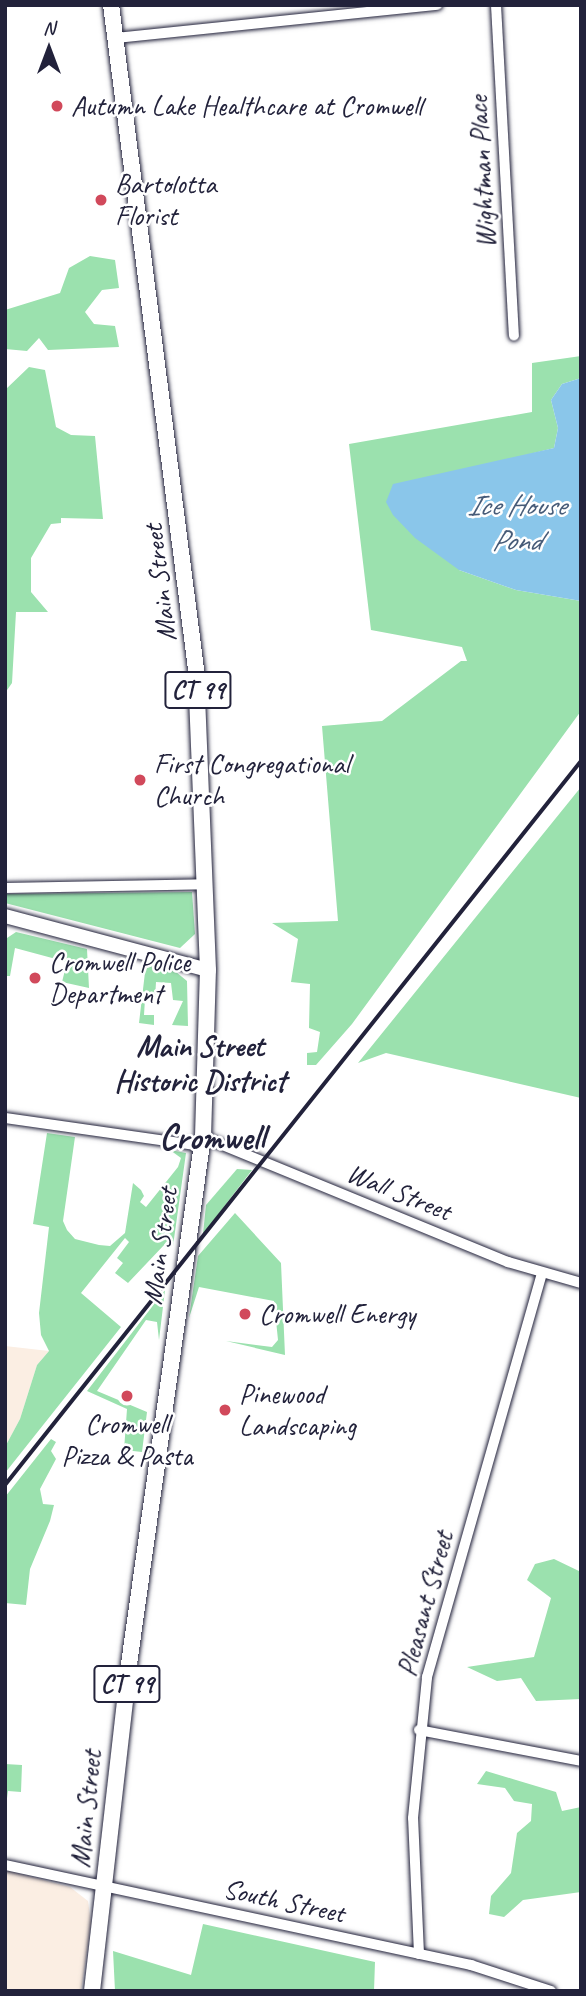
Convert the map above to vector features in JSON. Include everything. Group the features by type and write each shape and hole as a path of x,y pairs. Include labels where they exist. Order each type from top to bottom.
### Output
{"main road":[{"name":"Main Street","path":"92,1991 131,1651 202,1142 208,970 202,755 191,619 111,5"},
{"path":"5,916 208,970"}],"street":[{"path":"116,38 437,5"},
{"name":"Wightman Place","path":"496,5 514,336"},
{"path":"5,888 206,884"},
{"name":"Wall Street","path":"5,1118 202,1142 542,1275 581,1283"},
{"name":"Pleasant Street","path":"419,1954 412,1818 419,1730 437,1630 542,1275"},
{"path":"419,1730 581,1761"},
{"name":"South Street","path":"5,1865 419,1954 551,1991"}],"shaded area":[{"path":"5,1346 49,1351 37,1365 20,1419 5,1447"},
{"path":"5,1870 70,1887 88,1901 91,1923 81,1991 5,1991"}],"green space":[{"path":"90,256 115,260 119,288 102,290 85,312 94,324 115,326 119,347 48,350 39,338 27,351 5,349 5,310 60,293 69,268"},
{"path":"581,356 581,378 562,384 551,400 558,428 554,448 514,458 459,570 516,590 581,601 581,711 352,1024 316,1065 307,1065 307,1053 317,1052 320,1032 309,1028 310,984 291,982 298,939 272,923 338,921 322,726 382,721 461,661 467,661 462,647 371,630 349,444 532,412 532,363"},
{"path":"29,367 45,370 56,427 71,435 95,436 103,519 61,518 61,523 51,524 31,558 31,592 48,612 16,612 12,683 5,693 5,390"},
{"path":"581,787 581,1098 386,1053 358,1063"},
{"path":"192,892 195,934 180,948 5,903 5,894"},
{"path":"16,932 87,949 89,988 62,982 67,962 15,948 10,976 5,976 7,938"},
{"path":"146,964 176,972 187,981 188,1026 172,1025 183,1001 173,1000 171,983 156,982 155,999 145,999 144,1015 154,1015 154,1025 139,1023"},
{"path":"47,1133 75,1137 63,1221 75,1239 99,1245 110,1246 125,1233 133,1183 141,1190 144,1196 140,1202 146,1207 178,1167 181,1158 170,1150 186,1153 173,1246 165,1244 128,1283 115,1273 123,1263 117,1258 129,1242 125,1238 81,1293 121,1327 5,1473 5,1447 20,1419 37,1365 49,1351 41,1335 39,1313 49,1227 33,1224"},
{"path":"237,1169 252,1170 203,1234 206,1205"},
{"path":"235,1213 281,1263 285,1355 226,1341 272,1347 278,1340 274,1301 199,1287 189,1318 198,1256"},
{"path":"165,1290 159,1340 157,1322 146,1320 97,1391 147,1412 142,1452 124,1450 127,1409 87,1391"},
{"path":"51,1439 56,1442 51,1451 56,1459 40,1489 43,1504 54,1505 50,1521 30,1569 26,1605 5,1603 5,1497"},
{"path":"554,1559 581,1572 581,1699 536,1701 521,1678 497,1681 467,1667 534,1657 551,1598 527,1580 535,1564"},
{"path":"5,1764 22,1765 21,1792 8,1791 5,1813"},
{"path":"486,1771 556,1792 562,1811 581,1807 581,1892 523,1900 504,1917 489,1914 491,1896 511,1873 517,1833 531,1821 532,1804 514,1801 505,1788 477,1784"},
{"path":"203,1924 375,1962 374,1991 115,1991 113,1951 191,1975"}],"water":[{"name":"Ice House Pond","path":"581,378 581,601 516,590 459,570 415,538 393,515 386,502 393,484 554,448 558,428 551,400 562,384"}],"railway":[{"path":"5,1485 581,761"}],"place":[{"name":"Autumn Lake Healthcare at Cromwell","path":"57,106"},
{"name":"Bartolotta Florist","path":"101,200"},
{"name":"First Congregational Church","path":"140,780"},
{"name":"Cromwell Police Department","path":"35,978"},
{"name":"Cromwell Energy","path":"245,1314"},
{"name":"Cromwell Pizza & Pasta","path":"127,1396"},
{"name":"Pinewood Landscaping","path":"225,1410"}],"district":[{"name":"Main Street Historic District","path":"200,1063"},
{"name":"Cromwell","path":"212,1138"}]}
